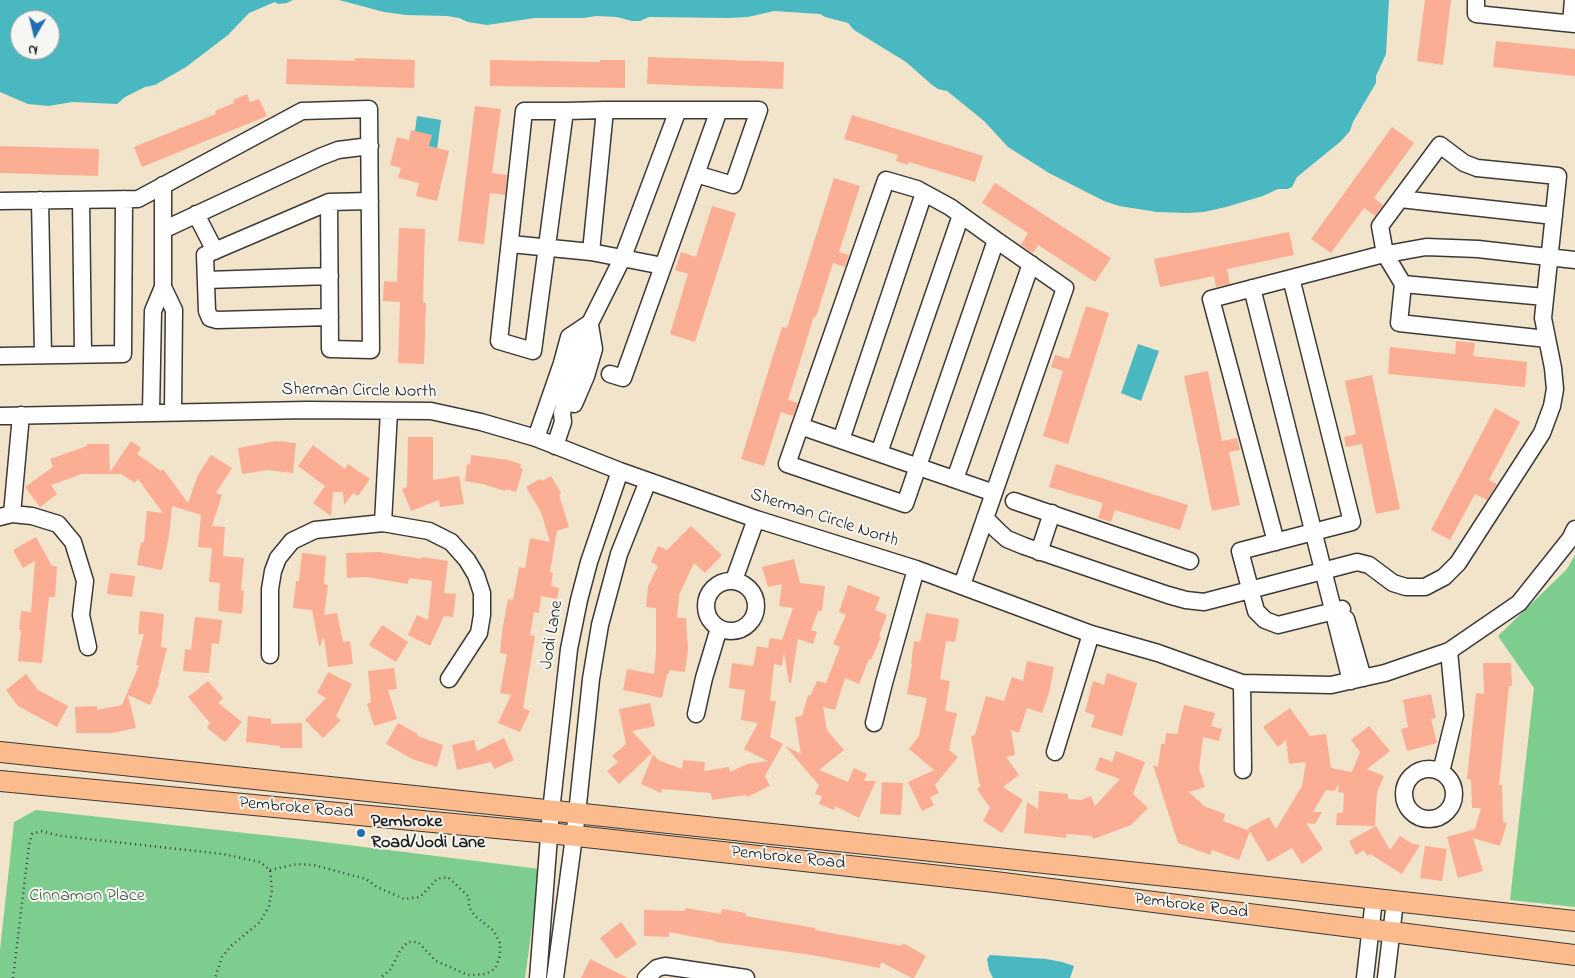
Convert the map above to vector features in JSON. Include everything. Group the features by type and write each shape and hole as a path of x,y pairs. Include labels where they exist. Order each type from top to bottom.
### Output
{"main road":[{"name":"Pembroke Road","path":"0,752 1575,921"},
{"name":"Pembroke Road","path":"0,782 549,833 995,882 1575,955"}],"street":[{"path":"1476,7 1573,24 1573,0"},
{"path":"0,201 138,199 302,111 370,110 371,350 330,349 329,202"},
{"path":"565,110 533,351 499,341 524,111 565,110 759,110 733,185 696,174"},
{"path":"591,252 605,110"},
{"path":"555,446 563,422 562,413 590,323 623,257 678,110"},
{"path":"610,374 623,378 719,110"},
{"path":"985,518 1007,539 1039,552 1168,596 1186,600 1204,602 1358,562 1369,565 1393,583 1406,587 1426,587 1444,576 1458,563 1542,433 1552,406 1555,389 1547,339 1543,318 1558,176 1477,168 1464,163 1440,145 1380,226 1385,254 1403,284 1399,323 1547,339"},
{"path":"163,230 320,157 338,150 370,146"},
{"path":"962,586 1065,288 961,215 917,189 886,180 787,464 905,504 996,240"},
{"path":"151,412 153,311 162,287 163,185"},
{"path":"841,440 924,193"},
{"path":"0,356 123,354 124,199"},
{"path":"1400,199 1554,216"},
{"path":"40,200 43,355"},
{"path":"81,200 83,354"},
{"path":"330,317 217,320 210,318 207,311 205,255 329,202 370,201"},
{"path":"196,214 215,251"},
{"path":"879,453 961,215"},
{"path":"510,244 591,252 663,266"},
{"path":"1276,542 1211,299 1385,254 1426,247 1478,249 1575,260"},
{"path":"954,479 1031,264"},
{"path":"206,280 330,276"},
{"path":"1291,278 1352,522 1240,551 1256,611 1265,620 1278,625 1338,610 1345,613 1357,680"},
{"path":"1403,284 1545,297"},
{"path":"162,287 174,310 173,412"},
{"path":"1252,288 1328,590 1338,610"},
{"path":"536,438 569,337 590,323"},
{"name":"Sherman Circle North","path":"0,416 307,410 431,411 481,422 536,438 620,471 756,519 916,569 1091,634 1158,653 1242,683 1332,685 1385,673 1449,651 1519,602 1570,539 1575,529"},
{"path":"383,523 389,411"},
{"path":"21,415 6,515 32,516 58,524 73,542 85,581 81,615 88,648"},
{"path":"800,426 994,493"},
{"name":"Jodi Lane","path":"538,978 551,811 569,649 589,562 620,471"},
{"path":"555,978 577,814 591,679 600,625 619,554 648,481"},
{"path":"1014,500 1190,561"},
{"path":"1039,552 1052,513"},
{"path":"734,580 756,519"},
{"path":"270,655 270,589 273,571 278,558 292,541 315,530 348,525 383,523 429,531 451,542 467,560 476,574 482,593 480,633 449,679"},
{"path":"874,723 916,569"},
{"path":"734,580 742,583 754,594 756,610 754,618 748,625 732,632 719,628 710,620 706,613 705,604 707,596 718,584 734,580"},
{"path":"696,714 704,678 719,628"},
{"path":"1055,752 1091,634"},
{"path":"1441,772 1455,715 1449,651"},
{"path":"1242,683 1243,770"},
{"path":"1365,978 1374,899"},
{"path":"1386,978 1394,902"},
{"path":"646,978 656,968 665,966 746,978"}],"path":[{"path":"13,978 29,845 32,834 41,831 62,836 223,854 260,862 270,870 272,890 269,906 260,922 231,946 222,957 215,978"},
{"path":"270,870 297,864 314,865 366,879 377,887 404,899 420,897 437,879 448,877 469,897 469,907 472,912 494,931 500,943 500,956 495,969 485,974 468,975 436,961 418,942 408,942 401,949 390,970 380,978"}],"green space":[{"path":"1575,555 1575,907 1510,900 1534,688 1498,636 1567,569"},
{"name":"Cinnamon Place","path":"36,810 300,839 540,869 525,978 0,978 0,950 14,822"}],"water":[{"path":"0,0 293,0 278,4 275,2 249,13 228,35 186,67 155,85 145,87 125,97 117,104 73,102 48,106 28,104 0,92"},
{"path":"339,0 1389,0 1386,54 1376,76 1376,83 1353,122 1350,131 1340,142 1297,177 1292,187 1288,189 1278,189 1263,196 1226,207 1204,212 1187,213 1157,212 1119,206 1104,201 1049,173 1008,147 984,121 947,91 938,89 931,84 906,62 854,30 848,23 820,14 774,11 748,17 649,17 640,21 596,16 584,18 535,18 487,25 447,16 406,15 384,12"},
{"path":"417,116 441,120 436,156 412,153"},
{"path":"1138,344 1159,351 1141,401 1121,393"},
{"path":"990,955 1046,959 1074,966 1070,978 993,978 987,959"}],"building":[{"path":"1425,0 1451,0 1443,65 1417,61"},
{"path":"1496,41 1575,49 1575,76 1493,67"},
{"path":"648,57 784,62 783,89 647,84"},
{"path":"355,58 415,60 414,88 286,84 287,59 355,61"},
{"path":"490,60 600,62 600,60 625,60 625,88 490,86"},
{"path":"247,94 250,102 259,99 267,116 142,167 134,147 216,114 215,111 234,103 233,100"},
{"path":"475,106 501,109 492,173 507,175 505,195 490,193 484,244 458,241"},
{"path":"852,115 983,156 975,182 909,162 908,165 896,161 898,155 844,139"},
{"path":"1392,127 1414,143 1374,198 1383,205 1375,216 1364,208 1331,253 1311,239"},
{"path":"411,130 432,135 429,146 449,151 437,201 416,196 419,183 398,178 401,168 390,165 397,137 409,140"},
{"path":"0,146 99,149 98,176 0,173"},
{"path":"834,178 860,186 839,252 849,255 845,267 833,263 816,317 814,316 788,400 798,403 793,416 781,412 764,466 741,459 782,327 787,328"},
{"path":"995,183 1111,258 1095,282 1038,245 1033,253 1021,245 1028,233 982,203"},
{"path":"712,206 736,213 695,342 670,334 688,274 675,270 681,252 696,257"},
{"path":"399,228 425,229 423,303 426,303 424,364 398,363 400,302 383,301 384,281 397,282"},
{"path":"1289,232 1294,255 1227,269 1230,284 1216,287 1214,276 1160,287 1154,259"},
{"path":"1086,306 1109,313 1068,444 1043,436 1063,371 1051,367 1055,355 1069,359"},
{"path":"1456,341 1475,343 1473,356 1527,362 1525,387 1388,374 1390,347 1455,354"},
{"path":"1208,371 1222,441 1237,438 1240,450 1229,452 1240,505 1212,511 1184,376"},
{"path":"1372,375 1400,509 1376,514 1362,444 1346,447 1344,437 1356,434 1345,381"},
{"path":"1495,408 1520,422 1489,480 1497,484 1487,500 1475,494 1450,540 1431,530"},
{"path":"408,437 433,437 433,480 459,476 464,504 440,507 439,500 411,511 402,489 407,487"},
{"path":"131,441 141,448 137,454 161,471 163,469 188,503 198,475 211,455 232,468 216,493 222,495 212,526 225,527 223,556 244,558 241,590 244,591 242,614 218,611 220,583 209,582 212,548 198,547 201,515 172,506 169,536 162,570 137,565 141,542 144,543 147,511 163,513 138,479 135,483 121,474 82,474 51,485 57,494 40,507 25,487 53,467 50,459 87,446 87,444 109,444 110,472"},
{"path":"276,441 296,443 293,473 267,470 242,474 238,448"},
{"path":"313,445 345,469 348,464 370,479 358,496 353,493 344,505 343,492 333,492 331,516 313,503 325,486 298,466"},
{"path":"471,455 508,460 521,464 520,468 523,469 516,492 465,481 467,464 470,465"},
{"path":"1056,464 1188,505 1180,530 1115,510 1111,522 1098,518 1103,503 1049,487"},
{"path":"551,476 561,493 559,495 569,527 557,531 550,572 553,573 551,586 559,588 557,599 541,596 539,613 534,612 530,635 535,636 523,708 530,711 520,732 498,723 511,695 500,693 507,654 500,653 502,632 508,599 513,600 519,567 525,568 530,538 550,542 541,512 526,487 540,479 542,481"},
{"path":"691,526 722,555 705,573 694,563 679,595 677,618 686,618 688,649 685,672 669,670 662,698 623,690 627,669 654,674 656,608 646,607 648,586 658,566 651,562 658,546 667,550"},
{"path":"36,537 52,566 57,566 55,597 49,597 42,663 18,661 21,611 31,612 35,561 23,568 13,550"},
{"path":"379,552 448,561 444,593 456,594 453,617 444,616 430,646 408,635 417,615 428,620 432,581 409,578 408,584 367,577 347,578 346,553"},
{"path":"302,553 326,556 324,584 328,585 324,615 337,613 343,642 350,641 353,664 328,667 324,638 319,646 312,610 293,608 296,581 299,581"},
{"path":"794,559 800,583 825,586 822,611 818,611 811,630 817,632 813,644 798,639 791,683 789,683 784,652 782,666 774,664 770,701 776,701 770,737 783,744 765,776 770,786 747,797 746,795 712,800 711,793 662,789 661,793 641,784 653,754 658,760 682,769 683,760 705,762 704,771 729,767 730,772 747,764 768,761 744,749 758,723 741,720 745,690 729,688 732,663 753,666 757,646 768,648 770,638 782,640 793,608 779,606 782,584 768,587 762,567"},
{"path":"110,573 135,576 132,597 107,594"},
{"path":"848,585 880,597 875,610 887,615 879,636 881,637 871,660 869,659 859,684 845,678 835,710 823,707 827,730 844,750 819,770 848,782 854,768 867,774 864,781 876,781 859,818 835,806 834,810 819,804 822,796 815,794 819,785 785,746 801,754 795,717 802,716 808,695 810,696 817,681 826,683 840,647 833,644 846,615 839,612"},
{"path":"140,611 164,614 161,647 167,648 159,684 150,705 128,695 136,728 112,733 76,733 75,707 97,706 97,710 122,705 139,665 136,665 144,634 138,634"},
{"path":"926,613 959,619 955,642 946,641 940,679 950,681 945,711 957,713 949,750 958,757 935,785 939,793 930,797 934,805 922,811 908,782 934,770 909,749 919,736 927,698 907,694 914,641 920,642"},
{"path":"195,617 222,620 219,644 212,643 209,673 183,671 185,649 191,650"},
{"path":"382,625 408,642 396,662 369,645"},
{"path":"1027,661 1054,667 1049,693 1042,713 1027,708 1019,733 1011,730 1015,755 1006,757 1019,775 1003,787 1023,800 1002,833 983,821 990,808 977,789 981,786 971,736 975,735 986,696 1004,701 1012,677 1023,681"},
{"path":"1483,663 1511,663 1512,686 1509,686 1499,785 1502,785 1503,822 1507,823 1500,846 1473,838 1483,871 1458,878 1447,837 1475,829 1481,808 1472,808 1471,780 1467,779 1476,693 1484,694"},
{"path":"394,668 397,689 388,690 397,719 374,726 367,704 371,702 368,671"},
{"path":"328,672 352,684 336,716 341,720 323,738 305,720 326,698 317,693"},
{"path":"1107,673 1137,683 1122,736 1091,727 1095,715 1085,712 1093,681 1104,685"},
{"path":"26,674 38,690 68,706 57,727 18,706 6,690"},
{"path":"208,681 223,698 218,703 242,722 225,742 207,728 210,723 188,697"},
{"path":"1431,694 1436,718 1431,719 1437,743 1407,751 1401,729 1408,727 1403,700"},
{"path":"650,703 655,726 632,731 652,753 619,784 607,771 618,762 612,756 626,744 619,709"},
{"path":"1184,705 1215,713 1211,726 1222,729 1219,741 1203,737 1199,769 1205,787 1189,792 1204,806 1225,814 1223,821 1250,831 1239,860 1212,850 1210,855 1178,843 1153,765 1158,767 1161,744 1165,744 1166,733 1177,734"},
{"path":"1290,708 1310,736 1326,734 1331,768 1352,772 1360,752 1351,740 1369,726 1390,751 1367,769 1384,776 1377,792 1375,826 1336,825 1337,813 1343,813 1344,793 1338,792 1339,784 1334,791 1326,790 1313,812 1322,812 1315,824 1306,823 1323,849 1302,864 1292,848 1268,862 1248,828 1269,817 1276,829 1302,786 1306,762 1289,764 1286,740 1278,747 1263,727"},
{"path":"248,716 271,719 271,724 302,723 302,748 280,748 280,746 246,742"},
{"path":"398,723 418,734 417,736 443,745 437,767 412,759 386,744"},
{"path":"504,738 514,760 494,769 491,762 457,770 452,745 474,740 477,751"},
{"path":"1116,751 1145,762 1133,794 1148,808 1131,825 1093,839 1092,836 1066,834 1066,838 1024,833 1027,802 1038,809 1039,791 1068,794 1068,799 1081,800 1091,796 1095,806 1120,779 1095,770 1100,757 1112,762"},
{"path":"882,782 903,783 901,815 880,814"},
{"path":"1376,826 1390,850 1400,836 1413,844 1420,845 1402,874 1370,854 1367,856 1364,850 1356,855 1349,841"},
{"path":"1425,846 1447,849 1442,881 1420,878"},
{"path":"685,908 721,914 722,909 746,913 745,916 815,928 815,930 902,946 903,943 926,956 914,978 912,978 881,962 880,968 812,955 716,942 669,932 669,937 644,936 644,910 685,911"},
{"path":"621,922 637,944 616,959 600,938"},
{"path":"590,959 628,978 581,978"}],"place":[{"name":"Pembroke Road/Jodi Lane","path":"361,833"}]}
